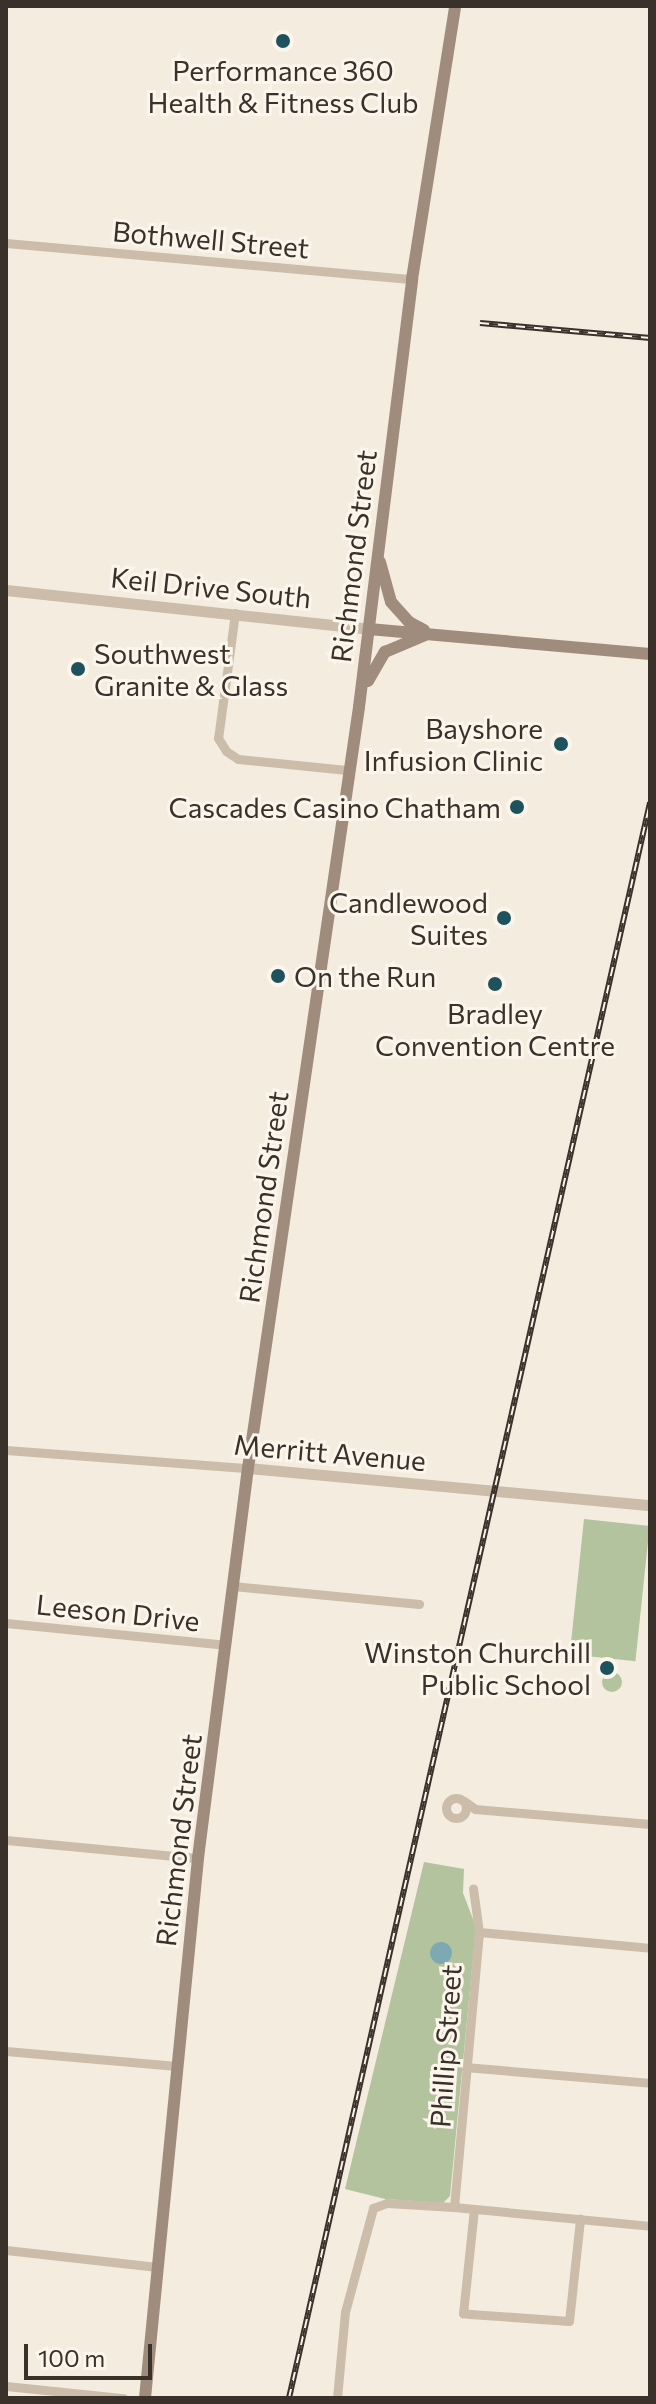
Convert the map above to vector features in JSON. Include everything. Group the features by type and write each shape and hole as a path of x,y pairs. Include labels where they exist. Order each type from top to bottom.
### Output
{"main road":[{"name":"Richmond Street","path":"145,2398 198,1858 225,1645 346,770 359,707 412,279 455,6"},
{"path":"377,547 391,602 409,622 431,633"},
{"name":"Keil Drive South","path":"369,629 650,654"},
{"path":"359,707 371,669 385,652 431,633"}],"street":[{"name":"Bothwell Street","path":"6,243 412,279"},
{"name":"Keil Drive South","path":"6,590 369,629"},
{"path":"235,613 218,738 226,751 238,759 346,770"},
{"name":"Merritt Avenue","path":"6,1450 248,1468 650,1505"},
{"path":"233,1586 419,1604"},
{"name":"Leeson Drive","path":"6,1623 225,1645"},
{"path":"478,1809 463,1816 450,1816 446,1807 455,1798 478,1809 650,1824"},
{"path":"463,1816 464,1801"},
{"path":"6,1840 198,1858"},
{"name":"Phillip Street","path":"454,2207 479,1932 473,1888"},
{"path":"479,1932 650,1948"},
{"path":"6,2051 176,2066"},
{"path":"465,2067 650,2083"},
{"path":"337,2398 345,2312 373,2208 387,2203 454,2207 650,2226"},
{"path":"474,2209 463,2313 569,2321 580,2219"},
{"path":"6,2250 157,2267"},
{"path":"6,2386 123,2398"}],"green space":[{"path":"584,1519 650,1526 635,1661 570,1654"},
{"path":"608,1672 616,1672 622,1682 616,1692 608,1692 602,1686 602,1678"},
{"path":"424,1862 464,1869 463,1893 476,1927 450,2196 443,2203 385,2199 345,2189"}],"water":[{"path":"441,1942 449,1945 452,1953 449,1961 441,1964 433,1961 430,1953 433,1945"}],"railway":[{"path":"480,323 650,338"},
{"path":"289,2398 650,802"}],"place":[{"name":"Performance 360 Health & Fitness Club","path":"283,41"},
{"name":"Southwest Granite & Glass","path":"78,669"},
{"name":"Bayshore Infusion Clinic","path":"561,744"},
{"name":"Cascades Casino Chatham","path":"517,807"},
{"name":"Candlewood Suites","path":"504,918"},
{"name":"On the Run","path":"278,976"},
{"name":"Bradley Convention Centre","path":"495,984"},
{"name":"Winston Churchill Public School","path":"607,1668"}]}
